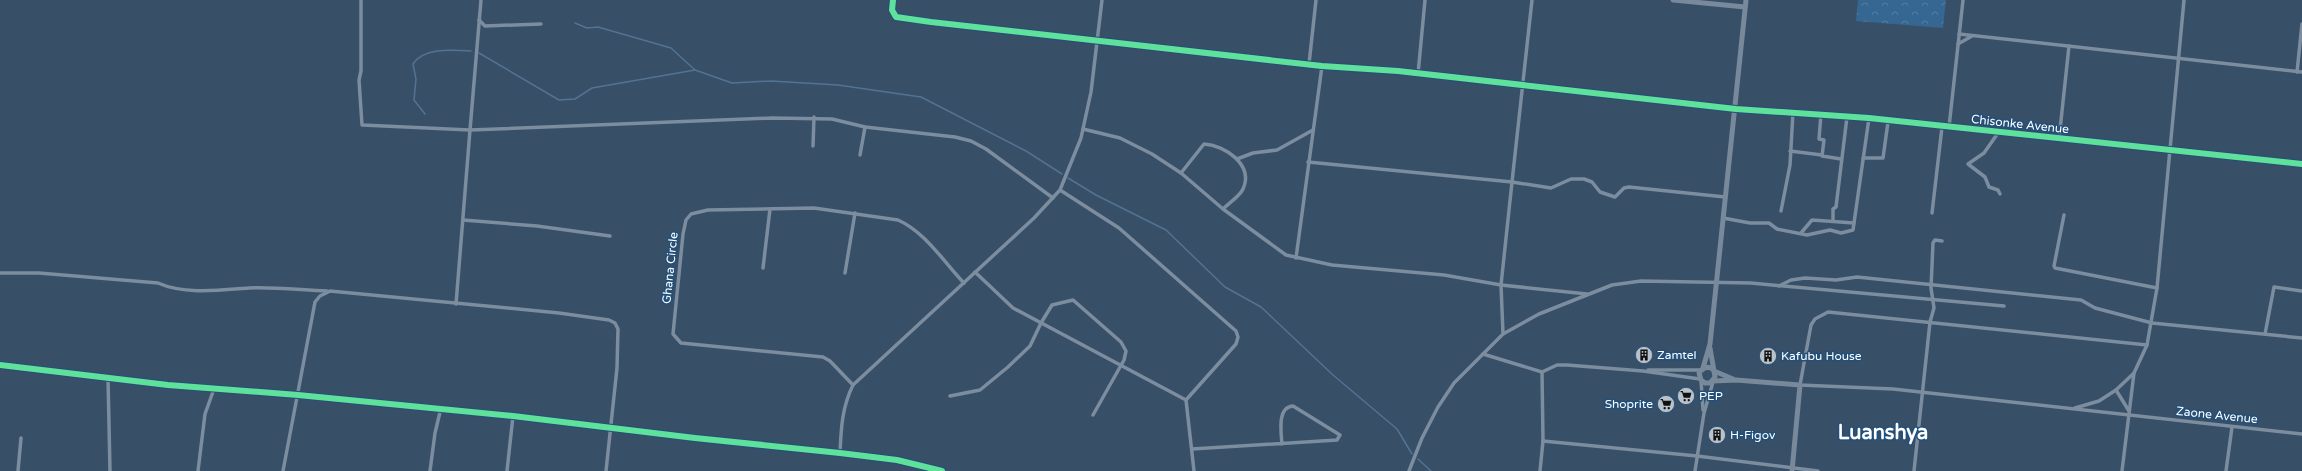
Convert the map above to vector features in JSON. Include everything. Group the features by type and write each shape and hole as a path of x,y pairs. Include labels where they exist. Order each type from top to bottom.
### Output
{"street":[{"path":"361,0 362,71 359,80 362,125 470,130 814,117 832,119 865,127 955,137 971,142 986,149 1053,198"},
{"path":"456,304 481,0"},
{"path":"893,0 894,14 900,18 1322,66 1418,74 1736,109"},
{"path":"840,453 842,418 846,399 853,385 1034,218 1060,190 1083,129 1088,109 1102,0"},
{"path":"1309,64 1316,0"},
{"path":"1418,74 1425,0"},
{"path":"1503,334 1501,285 1532,0"},
{"path":"1674,0 1745,7"},
{"path":"1704,413 1700,380 1710,344 1725,197 1736,109 1746,0"},
{"path":"1949,127 1963,0"},
{"path":"2122,471 2134,373 2147,345 2152,324 2157,288 2162,215 2171,150 2184,0"},
{"path":"479,20 485,26 541,24"},
{"path":"2297,72 2302,24"},
{"path":"1959,34 2302,72"},
{"path":"1958,44 1973,36"},
{"path":"2059,140 2069,46"},
{"path":"1296,258 1322,66"},
{"name":"Chisonke Avenue","path":"1736,109 1793,111 1869,118 1888,122 2302,164"},
{"path":"1781,211 1790,166 1793,111"},
{"path":"1821,114 1819,139 1824,140 1822,155"},
{"path":"813,146 814,117"},
{"path":"1834,231 1835,221 1833,209 1836,207 1847,117"},
{"path":"1723,218 1750,223 1769,223 1778,229 1807,235 1834,231 1841,233 1852,231 1856,219 1869,118"},
{"path":"1863,158 1883,158 1888,122"},
{"path":"860,155 865,127"},
{"path":"1932,213 1942,127"},
{"path":"1083,129 1120,138 1152,154 1181,173 1224,209 1283,253 1296,258 1368,269 1391,269 1444,275 1501,285 1588,294"},
{"path":"1237,158 1253,153 1276,150 1313,130"},
{"path":"1998,133 1984,153 1968,164 1985,177 1989,187 1998,190 2000,194"},
{"path":"1181,173 1204,144 1214,144 1237,158 1245,171 1243,189 1224,209"},
{"path":"1790,151 1841,158 1840,172"},
{"path":"1308,162 1512,182 1551,188 1571,179 1584,179 1592,182 1600,192 1615,197 1624,188 1629,187 1725,197"},
{"path":"1060,190 1119,228 1236,331 1238,337 1236,344 1186,400 1194,471"},
{"name":"Ghana Circle","path":"853,385 830,361 824,358 681,343 676,338 674,334 683,234 686,220 691,214 708,210 798,208 855,213 898,220 909,225 964,283"},
{"path":"763,268 770,209"},
{"path":"845,273 855,213"},
{"path":"2064,215 2054,266 2055,268 2157,288"},
{"path":"463,220 537,226 610,236"},
{"path":"1801,233 1812,220 1854,223"},
{"path":"1914,471 1924,393 1930,322 1934,308 1931,284 1933,242 1935,240 1942,241"},
{"path":"0,272 39,273 158,283 174,289 186,291 250,288 330,291 559,313 609,320 615,323 618,329 617,368 606,471"},
{"path":"975,272 1003,301 1041,323 1186,400"},
{"path":"1778,286 1791,280 1805,278 1836,280 1857,277 1931,284 2081,300 2095,308 2152,324 2302,338"},
{"path":"1409,471 1422,438 1438,407 1454,384 1503,334 1539,314 1612,285 1641,281 1716,282 2004,306"},
{"path":"2265,334 2274,287 2302,291"},
{"path":"283,471 315,302 320,296 330,291"},
{"path":"950,396 980,390 990,383 1026,351 1052,305 1073,300 1121,342 1126,351 1093,414"},
{"path":"1792,470 1800,385 1811,325 1821,315 1837,312 2147,345"},
{"path":"1695,471 1704,413 1713,381 1716,377 1710,344"},
{"path":"1483,354 1542,372 1557,365 1643,370 1702,369 1708,367 1736,380"},
{"path":"0,365 214,389 298,395 513,416 611,429 897,460 942,471"},
{"path":"1643,370 1700,380 1705,383 1713,381 1736,380 1800,385"},
{"path":"1540,471 1544,441 1542,372"},
{"path":"2071,409 2099,401 2116,390 2134,373"},
{"path":"108,378 110,471"},
{"name":"Zaone Avenue","path":"1800,385 1893,389 2302,434"},
{"path":"198,471 205,414 214,389"},
{"path":"2116,390 2129,414"},
{"path":"1192,449 1282,444 1337,440 1340,435 1293,406 1290,406 1283,411 1282,444"},
{"path":"430,471 434,433 441,408"},
{"path":"507,471 513,416"},
{"path":"2226,471 2232,427"},
{"path":"18,471 21,438"},
{"path":"1544,441 1697,456 1792,470 1818,471"}],"green space":[{"path":"1858,0 1946,0 1943,28 1856,21"}],"waterway":[{"path":"575,23 587,28 598,27 671,48 695,70 732,83 771,81 838,85 921,97 1026,151 1062,174"},
{"path":"425,114 414,100 416,79 413,64 418,59 431,52 448,50 471,51"},
{"path":"479,53 559,100 575,99 592,88 695,70"},
{"path":"1068,178 1096,195 1166,230 1225,287 1261,307 1333,375 1397,429 1412,454"},
{"path":"1418,459 1431,471"}],"cycle path":[{"path":"893,0 892,10 896,17 931,22 1322,66 1398,71 1736,109 1869,118 2302,164"},
{"path":"0,365 168,385 298,395 513,416 897,460 942,471"}],"place":[{"name":"Zamtel","path":"1644,355"},
{"name":"Kafubu House","path":"1768,356"},
{"name":"PEP","path":"1686,396"},
{"name":"Shoprite","path":"1666,404"},
{"name":"H-Figov","path":"1717,435"}],"district":[{"name":"Luanshya","path":"1883,433"}]}
